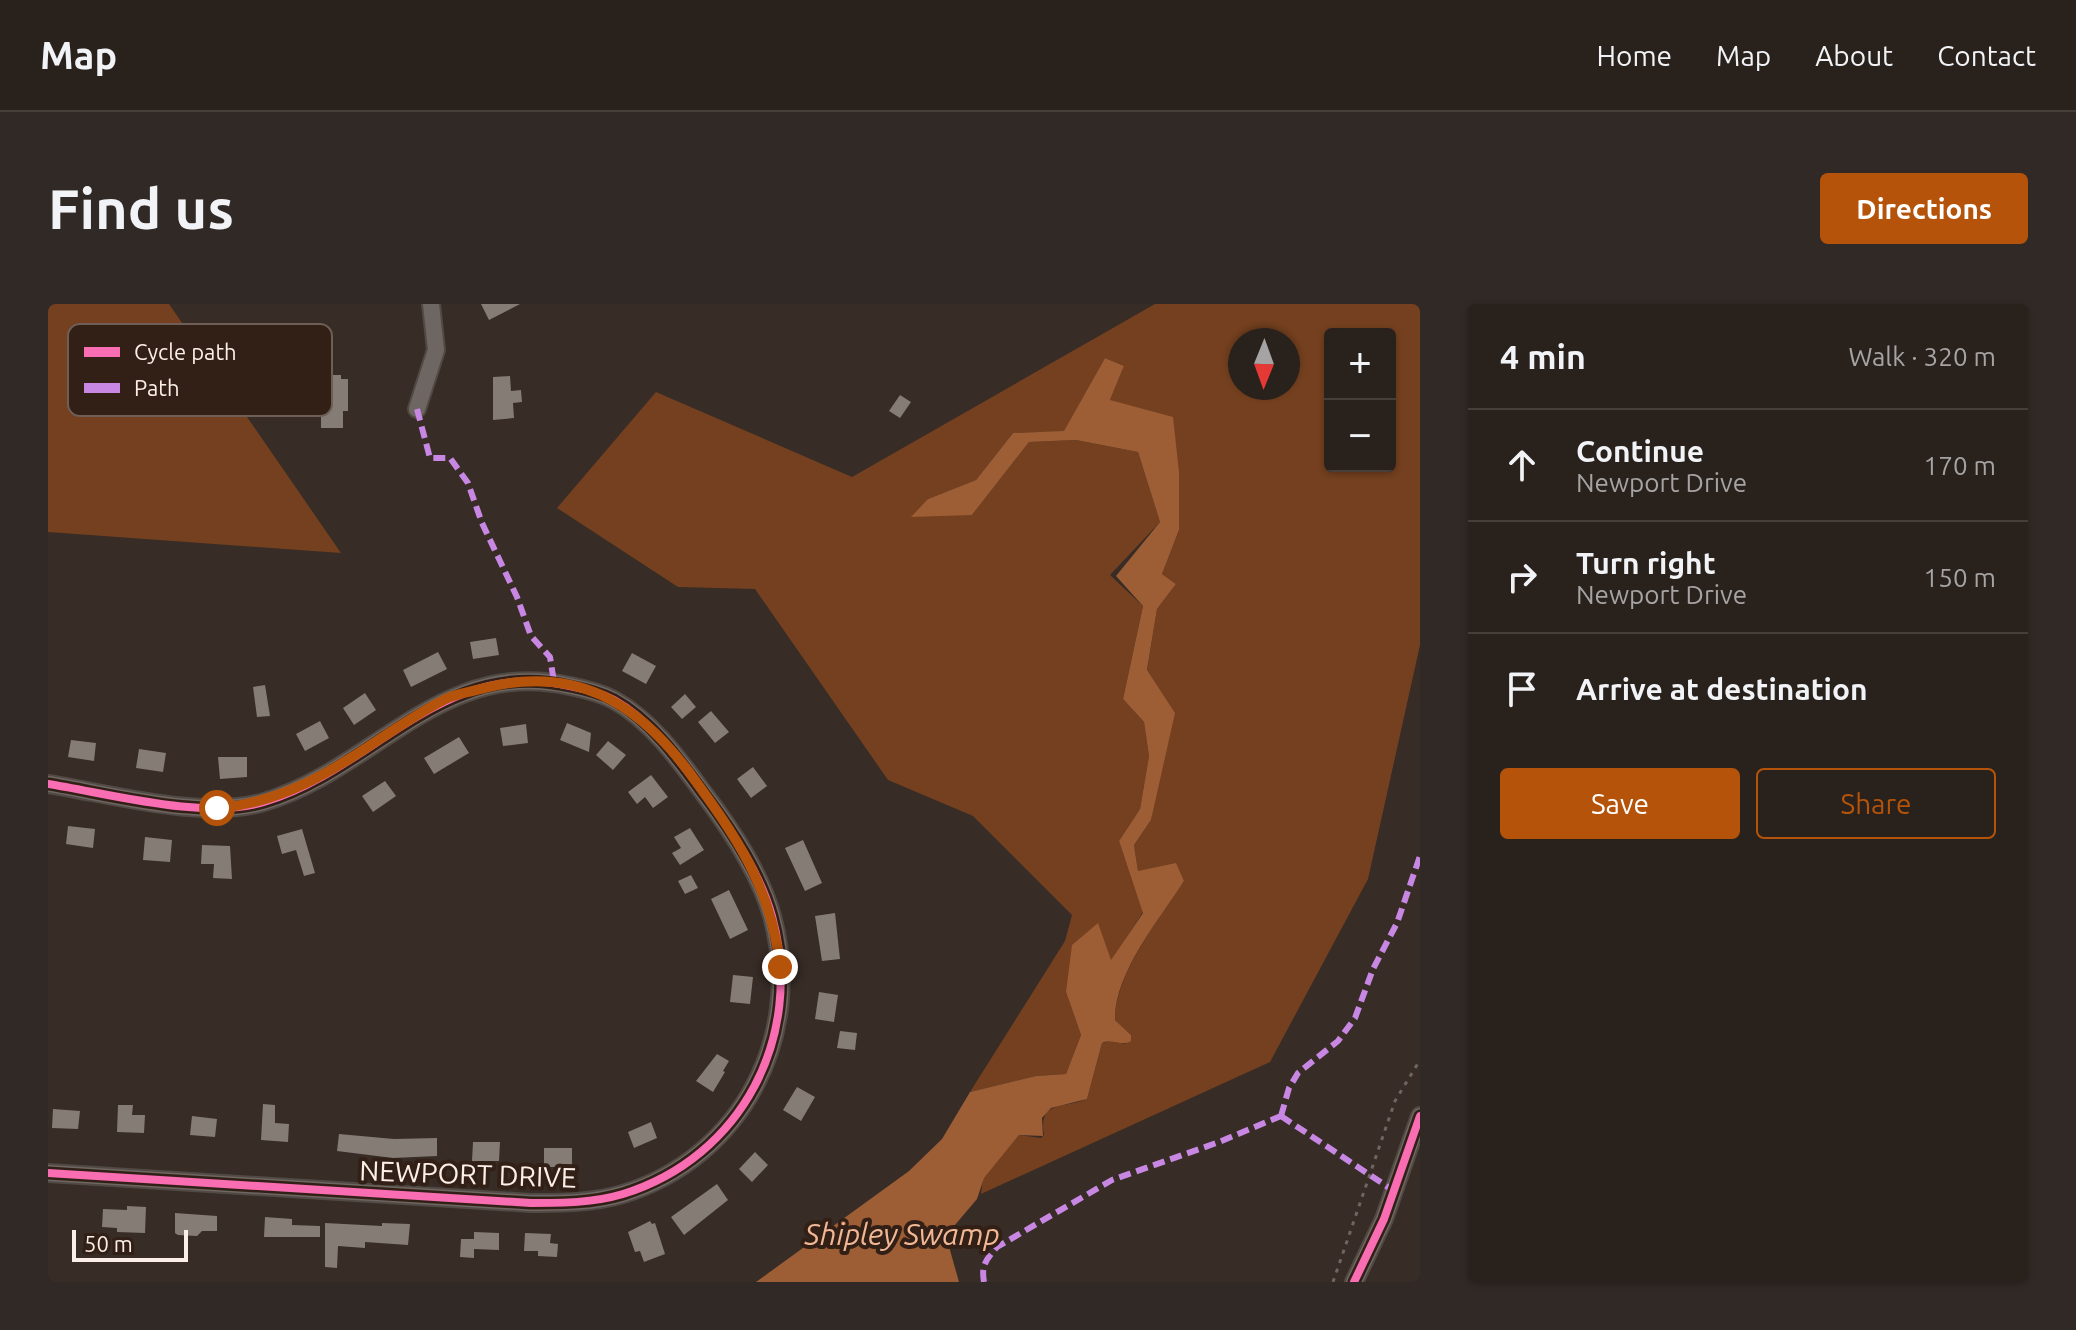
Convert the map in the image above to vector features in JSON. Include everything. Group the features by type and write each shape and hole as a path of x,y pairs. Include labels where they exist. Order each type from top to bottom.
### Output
{"street":[{"path":"417,409 436,350 431,304"},
{"name":"NEWPORT DRIVE","path":"48,784 175,805 240,807 294,791 451,697 516,680 554,682 586,690 614,700 637,717 680,761 737,842 766,897 778,946 780,980 778,1021 771,1050 745,1105 725,1131 678,1170 622,1194 594,1201 531,1203 48,1173"},
{"path":"1354,1282 1384,1219 1420,1116"}],"path":[{"path":"1333,1282 1395,1101 1420,1060"}],"shaded area":[{"path":"48,304 169,304 183,324 68,324 68,416 246,416 341,553 48,532"},
{"path":"1155,304 1420,304 1420,645 1368,879 1270,1062 981,1194 983,1178 1019,1135 1041,1138 1044,1135 1045,1116 1049,1111 1087,1099 1102,1043 1125,1044 1131,1035 1115,1020 1122,984 1140,948 1184,881 1138,871 1134,845 1151,820 1159,777 1147,671 1157,609 1176,584 1162,574 1179,530 1179,472 1110,400 1124,366 1105,358 1064,432 1013,433 976,480 928,499 972,515 1029,442 1076,440 1138,452 1160,522 1110,575 1143,606 1123,699 1144,722 1149,756 1140,809 1119,841 1143,912 1111,961 1066,992 1081,1035 1066,1074 1036,1076 970,1092 1065,941 1072,915 973,816 888,780 755,589 678,587 557,508 656,392 852,477"}],"water":[{"name":"Shipley Swamp","path":"1105,358 1124,366 1110,400 1173,417 1179,472 1179,530 1162,574 1176,584 1157,609 1147,670 1175,713 1151,820 1134,845 1138,871 1176,863 1184,881 1140,947 1122,984 1115,1020 1131,1035 1131,1041 1102,1043 1087,1099 1051,1108 1042,1118 1043,1136 1019,1135 984,1178 977,1199 949,1232 948,1243 959,1282 756,1282 909,1171 942,1139 970,1092 1036,1076 1066,1074 1081,1035 1066,992 1072,945 1098,923 1111,960 1143,913 1119,841 1140,809 1149,756 1144,722 1123,699 1143,606 1116,576 1160,522 1138,452 1076,440 1029,442 972,515 911,517 928,499 976,480 1013,433 1064,431"}],"building":[{"path":"481,304 520,304 489,320"},
{"path":"332,375 341,375 341,379 348,379 348,411 343,411 343,428 321,428 321,416 332,416"},
{"path":"510,376 511,391 521,390 522,402 513,403 514,418 493,420 493,377"},
{"path":"900,395 911,402 900,418 889,411"},
{"path":"496,638 499,655 473,659 470,642"},
{"path":"438,652 447,669 411,687 403,670"},
{"path":"632,653 656,666 646,684 622,671"},
{"path":"265,685 270,716 257,717 253,687"},
{"path":"365,693 376,710 354,725 343,708"},
{"path":"685,694 696,707 682,719 671,707"},
{"path":"711,711 729,732 715,743 698,722"},
{"path":"320,721 329,738 305,751 296,734"},
{"path":"567,723 591,733 589,752 560,740"},
{"path":"526,724 528,743 503,746 500,728"},
{"path":"459,737 469,753 434,774 424,758"},
{"path":"71,740 96,743 94,761 68,757"},
{"path":"608,741 626,755 613,770 596,755"},
{"path":"139,749 166,753 163,772 136,768"},
{"path":"218,757 247,757 247,777 220,779"},
{"path":"753,767 767,786 751,798 737,779"},
{"path":"651,775 668,797 653,808 645,797 637,804 628,792"},
{"path":"385,781 396,796 373,812 362,796"},
{"path":"68,826 95,829 93,848 66,844"},
{"path":"690,828 704,850 680,865 672,853 681,848 674,837"},
{"path":"302,829 315,873 304,876 296,850 282,854 277,836"},
{"path":"145,837 172,840 170,862 143,860"},
{"path":"803,840 822,883 805,891 785,848"},
{"path":"202,845 230,846 232,879 213,878 214,864 201,864"},
{"path":"691,875 698,888 685,894 678,881"},
{"path":"729,890 748,930 730,939 711,899"},
{"path":"835,913 840,959 822,961 815,916"},
{"path":"733,975 753,977 750,1004 730,1002"},
{"path":"819,992 838,995 834,1022 815,1019"},
{"path":"840,1031 857,1033 855,1050 837,1048"},
{"path":"717,1054 729,1061 713,1092 696,1081"},
{"path":"797,1087 815,1097 801,1121 783,1110"},
{"path":"263,1104 275,1105 275,1123 289,1124 288,1142 261,1140"},
{"path":"118,1105 133,1105 132,1115 145,1115 144,1133 117,1132"},
{"path":"53,1109 80,1111 78,1129 52,1128"},
{"path":"192,1116 217,1119 215,1137 190,1135"},
{"path":"651,1122 657,1138 634,1148 628,1132"},
{"path":"339,1134 394,1139 437,1138 437,1156 393,1158 337,1151"},
{"path":"473,1142 500,1142 499,1161 472,1161"},
{"path":"544,1148 572,1148 572,1167 544,1167"},
{"path":"755,1152 768,1165 752,1182 739,1169"},
{"path":"717,1184 728,1200 684,1235 671,1217"},
{"path":"127,1206 146,1207 145,1233 117,1232 117,1228 102,1227 103,1209 127,1210"},
{"path":"175,1213 217,1216 217,1231 202,1231 197,1236 178,1235 175,1233"},
{"path":"265,1217 292,1219 292,1225 320,1226 320,1237 264,1237"},
{"path":"650,1221 655,1223 665,1254 644,1262 640,1251 635,1252 628,1232"},
{"path":"325,1223 410,1224 408,1245 365,1242 365,1248 338,1246 337,1268 325,1267"},
{"path":"474,1232 499,1233 499,1250 474,1249 474,1258 460,1257 461,1239 474,1239"},
{"path":"525,1233 551,1234 550,1243 558,1244 557,1257 538,1256 538,1251 524,1251"}],"marked path":[{"path":"417,409 430,458 450,458 468,483 531,636 550,657 554,682"},
{"path":"1281,1116 1289,1088 1298,1073 1338,1041 1355,1018 1373,969 1397,923 1420,856"},
{"path":"1281,1116 1394,1191"},
{"path":"984,1282 985,1263 997,1247 1112,1180 1281,1116"}],"cycle path":[{"path":"48,784 157,804 240,807 264,802 303,787 446,701 484,687 525,681 581,688 614,700 641,719 675,756 715,809 744,853 767,900 780,961 779,1005 771,1047 754,1086 731,1121 701,1152 665,1176 623,1194 589,1201 531,1203 48,1173"},
{"path":"1354,1282 1384,1219 1420,1116"}],"route":[{"path":"217,808 263,802 294,791 451,697 516,680 554,682 586,690 614,700 637,717 680,761 710,802 737,842 766,897 773,918 780,967"}]}
